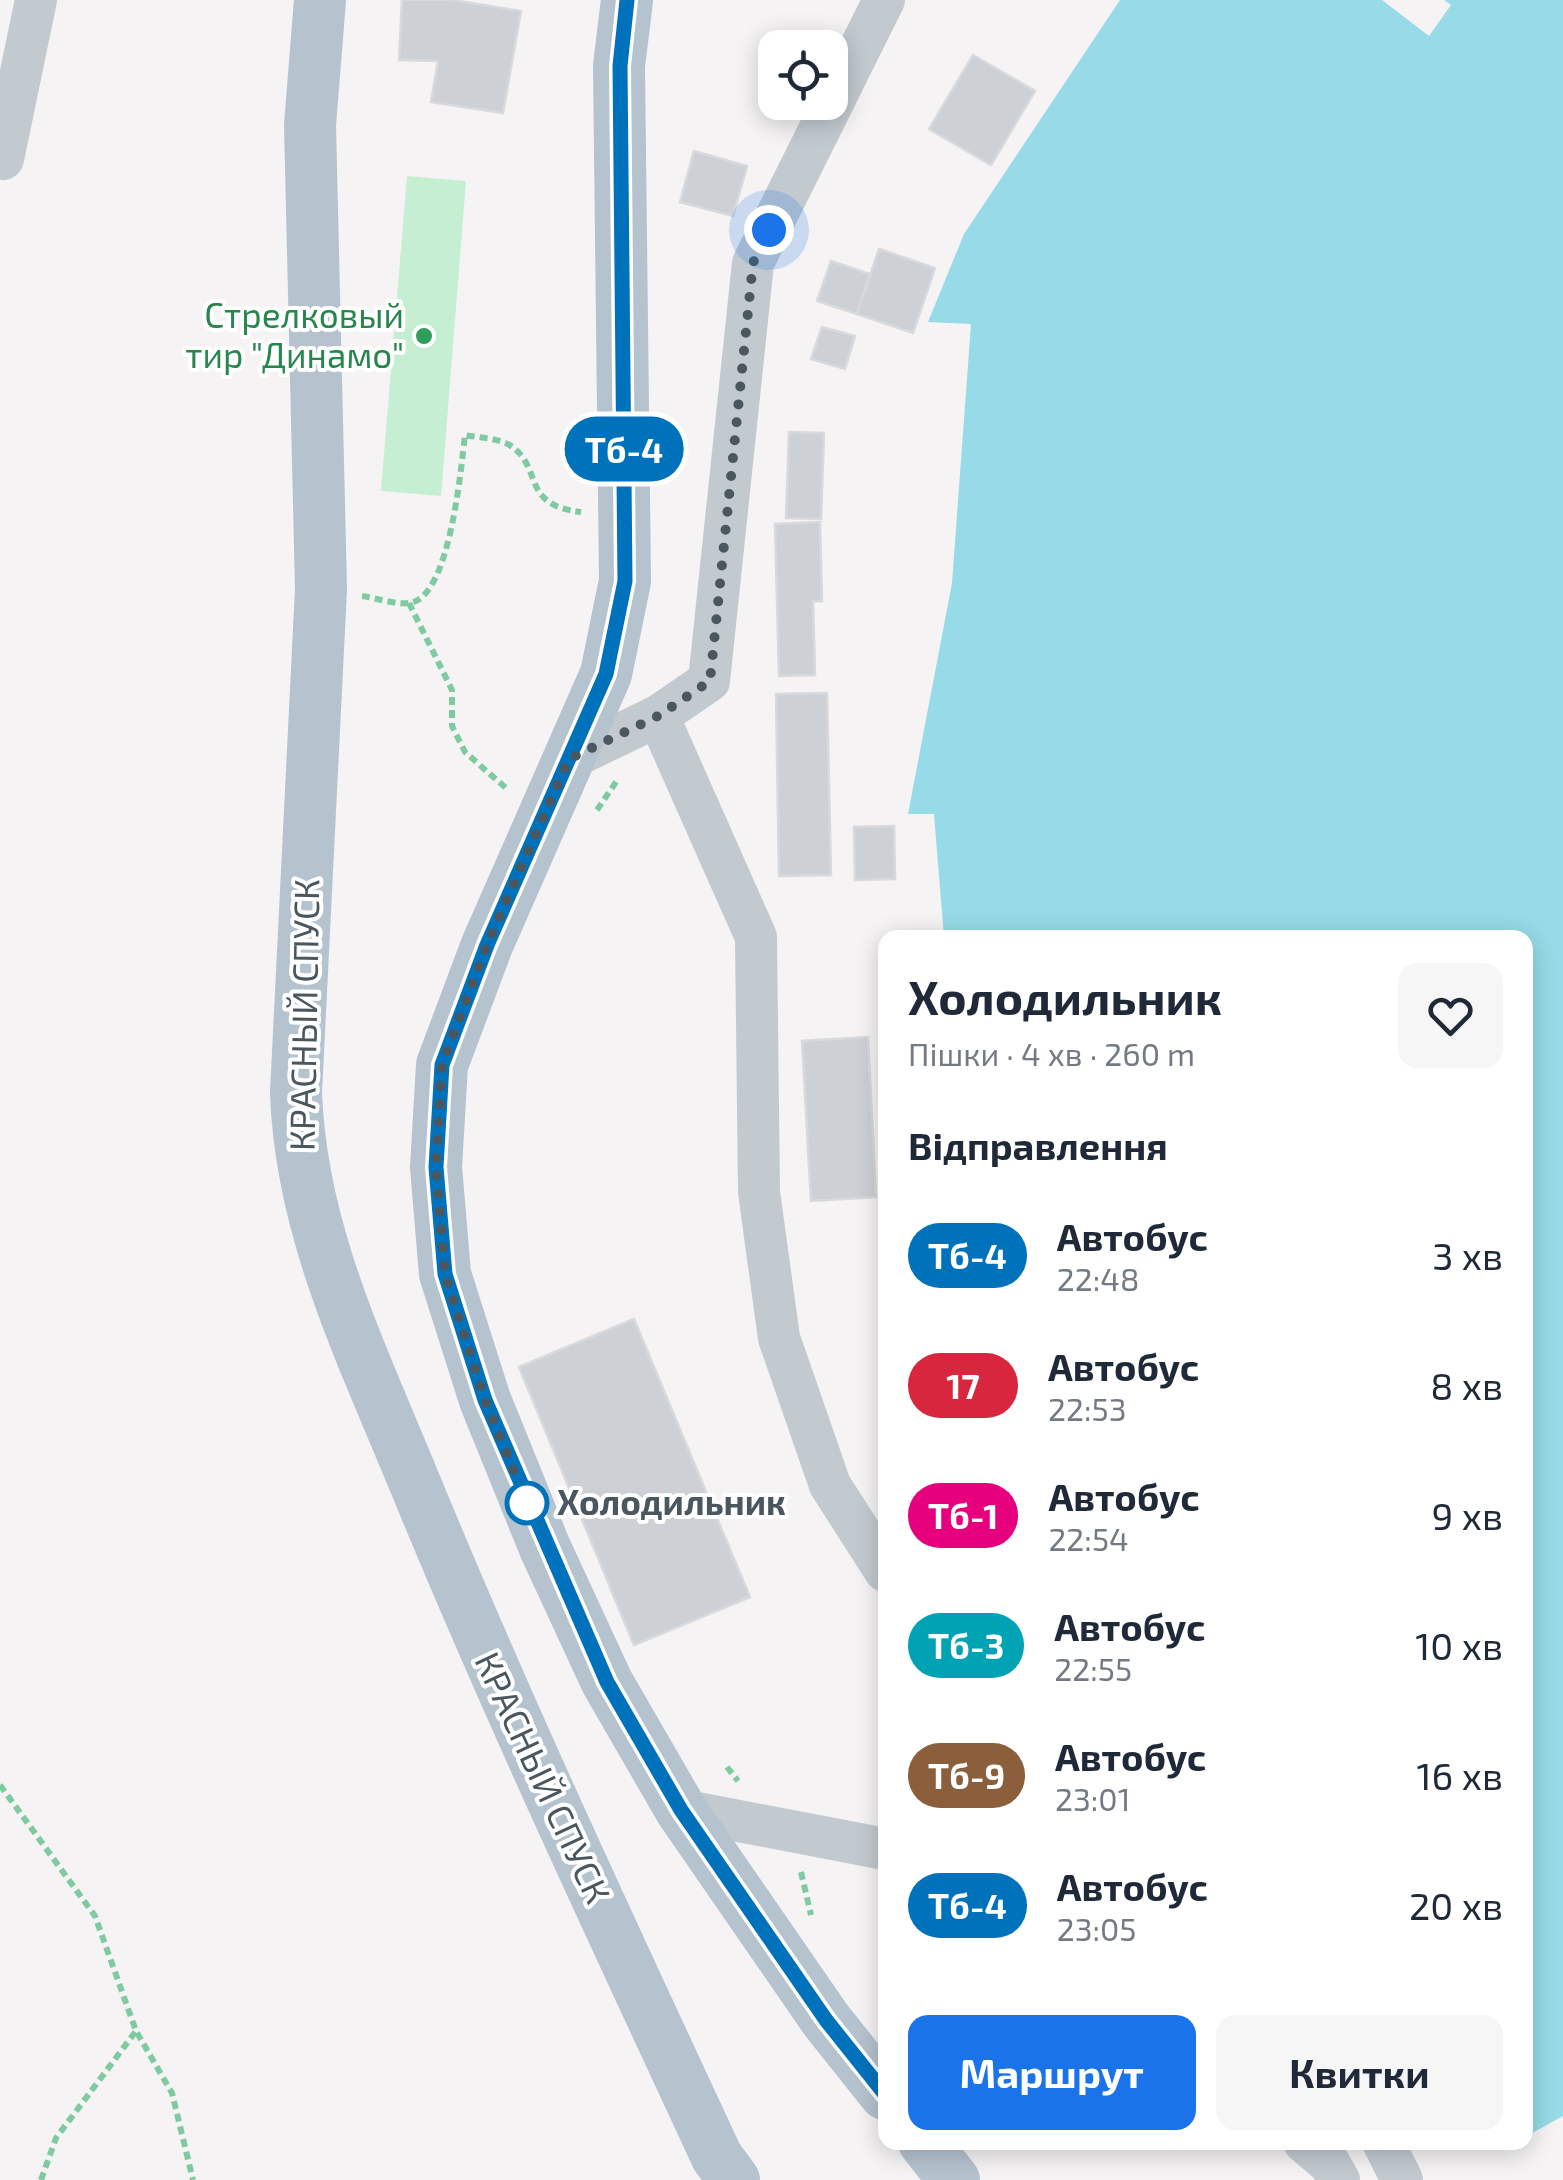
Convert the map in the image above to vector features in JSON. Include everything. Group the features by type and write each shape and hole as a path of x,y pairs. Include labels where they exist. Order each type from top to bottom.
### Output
{"main road":[{"name":"КРАСНЫЙ СПУСК","path":"320,0 310,125 321,590 296,1093 298,1150 324,1260 490,1666 717,2157 734,2180"},
{"path":"627,0 620,66 625,581 606,674 442,1065 436,1167 445,1274 485,1400 545,1548 607,1682 681,1810 826,2020 878,2085"},
{"path":"930,2150 954,2180"}],"lane":[{"path":"3,159 36,0"},
{"path":"569,759 658,716 710,681 753,263 884,0"},
{"path":"658,716 756,937 759,1192 778,1338 830,1485 878,1560"},
{"path":"681,1810 878,1847"},
{"path":"1313,2150 1330,2164 1339,2180"},
{"path":"1387,2150 1402,2180"}],"path":[{"path":"351,594 409,603 420,598 432,584 444,555 465,436 508,443 522,456 543,499 564,510 592,514"},
{"path":"409,603 452,690 452,726 465,752 502,786 545,813"},
{"path":"0,1785 95,1916 136,2031 172,2092 192,2180"},
{"path":"41,2180 56,2138 136,2031"}],"green space":[{"name":"Стрелковый тир \"Динамо\"","path":"407,176 466,181 441,496 381,491"}],"water":[{"path":"1120,0 1563,0 1563,2116 1533,2133 1533,930 943,930 934,814 908,814 952,583 971,324 928,322 964,234"}],"pier":[{"path":"1382,0 1444,0 1451,5 1429,36"}],"building":[{"path":"402,0 453,0 521,11 503,113 431,102 438,61 399,60"},
{"path":"973,55 1035,91 991,165 929,129"},
{"path":"694,151 747,166 733,216 680,202"},
{"path":"879,249 935,268 913,333 857,314"},
{"path":"831,261 870,274 857,314 817,301"},
{"path":"822,327 855,336 845,369 811,359"},
{"path":"789,432 824,433 821,519 786,518"},
{"path":"820,522 822,601 813,601 815,675 779,676 775,524"},
{"path":"827,693 831,875 779,876 776,694"},
{"path":"894,826 895,879 855,880 854,827"},
{"path":"868,1037 876,1197 811,1201 802,1041"},
{"path":"634,1319 750,1597 634,1645 519,1367"}],"bus line":[{"name":"Тб-4","path":"627,0 620,66 625,581 606,674 487,945 442,1065 436,1167 445,1274 485,1400 545,1548 607,1682 681,1810 826,2020 878,2085"}],"place":[{"name":"Стрелковый тир \"Динамо\"","path":"424,336"},
{"name":"Холодильник","path":"527,1503"}],"route":[{"path":"527,1503 485,1400 445,1274 436,1167 442,1065 487,945 569,759 658,716 710,681 753,263 769,230"}]}
